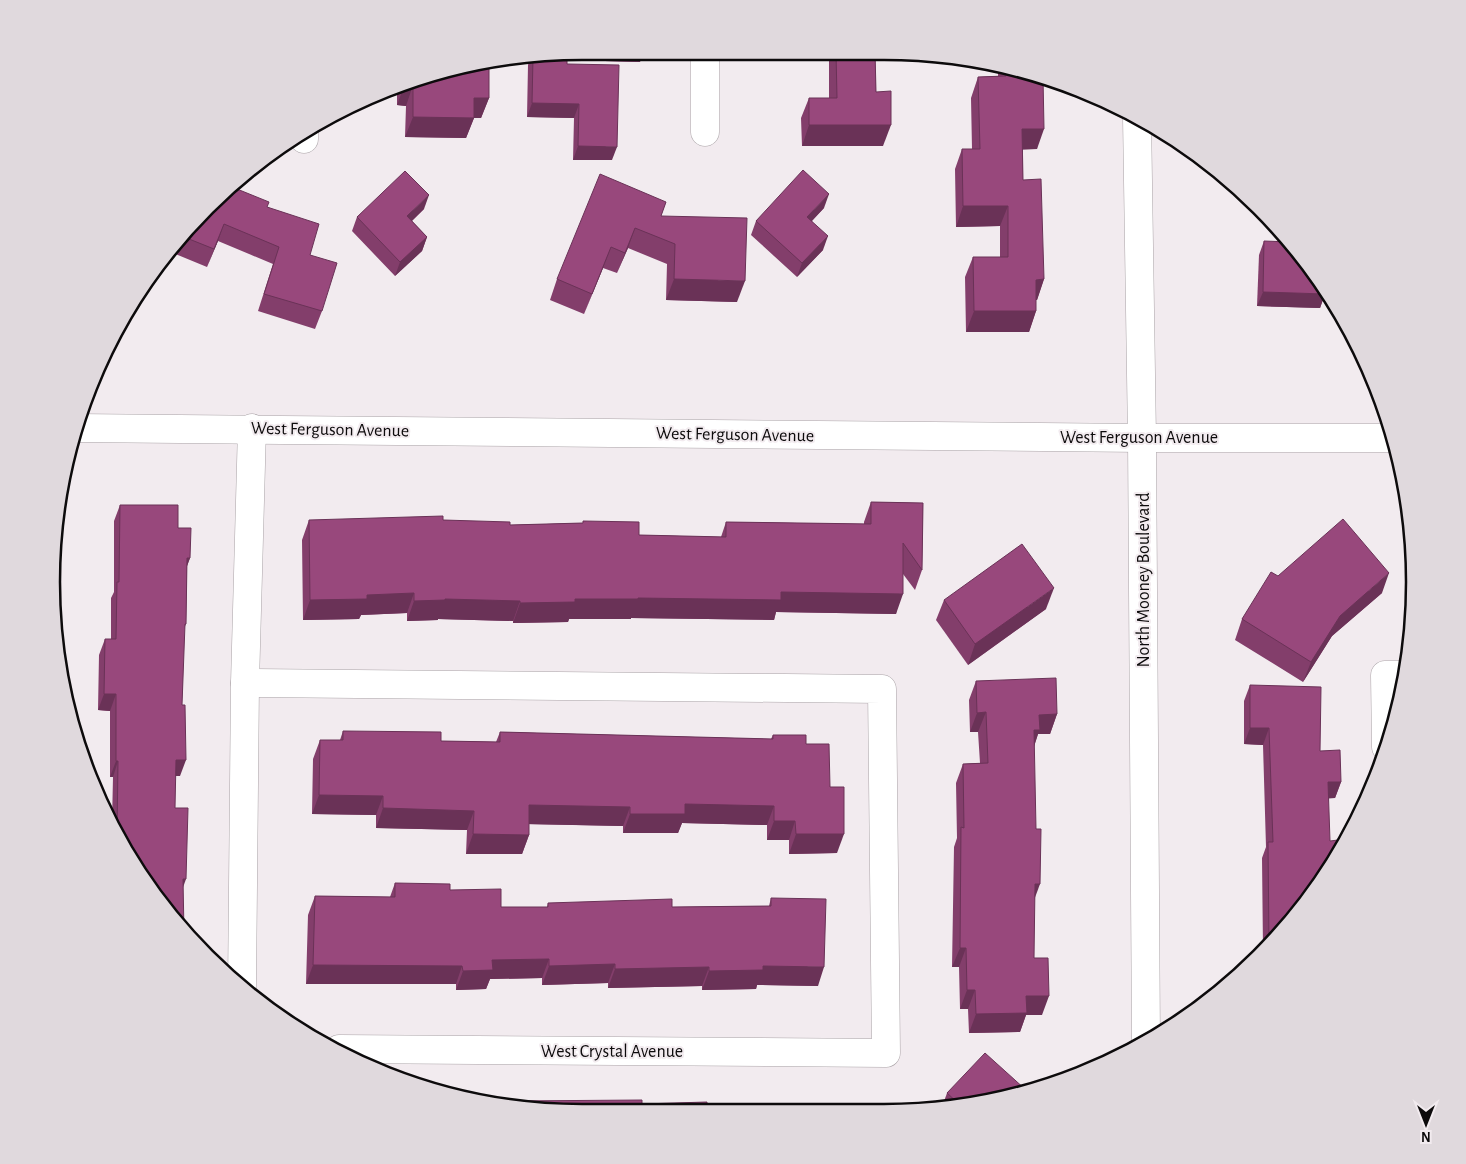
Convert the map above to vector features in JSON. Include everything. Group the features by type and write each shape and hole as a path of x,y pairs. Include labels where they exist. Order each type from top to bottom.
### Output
{"street":[{"path":"705,60 705,132"},
{"name":"North Mooney Boulevard","path":"1137,126 1142,438 1146,1033"},
{"name":"West Ferguson Avenue","path":"84,428 252,428 1142,438 1385,438"},
{"path":"242,977 245,683 252,428"},
{"path":"1392,702 1395,675"},
{"name":"West Crystal Avenue","path":"245,683 882,689 886,1053 349,1049"}],"building":[{"path":"567,60 567,64 619,65 617,147 578,146 579,104 532,103 533,62"},
{"path":"836,60 875,60 876,92 891,91 891,125 809,125 809,98 837,98"},
{"path":"489,68 489,98 474,98 474,118 413,117 413,88"},
{"path":"1006,76 1043,85 1044,129 1022,129 1023,180 1041,179 1044,279 1036,280 1036,311 974,311 973,257 1008,257 1008,206 963,206 962,149 980,149 978,77"},
{"path":"803,170 829,194 807,217 828,236 802,263 756,221"},
{"path":"405,171 429,195 407,216 427,237 400,262 357,217"},
{"path":"600,174 666,202 661,216 747,218 745,281 674,279 675,244 635,228 625,253 611,247 592,294 557,279"},
{"path":"238,190 269,202 267,207 319,224 310,255 337,263 322,311 264,294 279,247 224,224 214,249 189,239"},
{"path":"1264,241 1279,242 1319,294 1263,292"},
{"path":"871,502 923,503 922,570 903,543 903,594 781,592 781,600 638,598 575,599 575,602 520,603 520,601 445,599 414,601 414,593 367,595 367,599 310,600 309,520 443,516 443,520 510,522 510,525 583,523 583,521 639,522 639,535 726,537 726,522 871,524"},
{"path":"120,505 178,505 178,528 191,528 190,558 187,558 182,705 185,705 186,760 176,760 175,808 188,808 186,879 183,879 184,919 148,872 117,819 116,694 104,694 105,639 116,639 117,582 119,582"},
{"path":"1343,519 1389,573 1340,616 1311,662 1242,619 1271,572 1278,576"},
{"path":"1022,544 1054,588 975,644 944,600"},
{"path":"1056,678 1057,714 1039,715 1040,730 1034,730 1036,829 1041,829 1040,884 1035,884 1034,958 1048,958 1049,996 1026,996 1027,1013 976,1014 975,990 967,990 966,948 960,948 961,827 964,828 963,764 988,763 986,712 977,713 976,681"},
{"path":"1250,685 1321,687 1320,751 1340,750 1341,782 1328,782 1330,841 1338,840 1298,900 1269,934 1268,842 1273,842 1269,728 1250,728"},
{"path":"343,731 441,732 441,741 500,742 500,732 773,739 773,735 806,735 806,744 829,744 830,787 844,787 844,834 796,834 795,821 774,821 774,806 685,804 685,814 630,814 630,807 529,805 529,835 473,834 474,811 383,808 383,796 319,795 320,740 343,740"},
{"path":"395,883 450,884 450,890 501,889 501,907 548,907 548,903 672,899 672,907 771,906 771,898 826,899 824,967 763,966 763,970 709,971 709,967 615,969 615,964 549,966 549,959 492,960 493,970 463,971 462,966 313,965 315,896 395,897"},
{"path":"985,1053 1021,1085 954,1100 947,1093"},
{"path":"642,1100 642,1104 582,1104 524,1101"},
{"path":"707,1102 707,1104 642,1104"}]}
